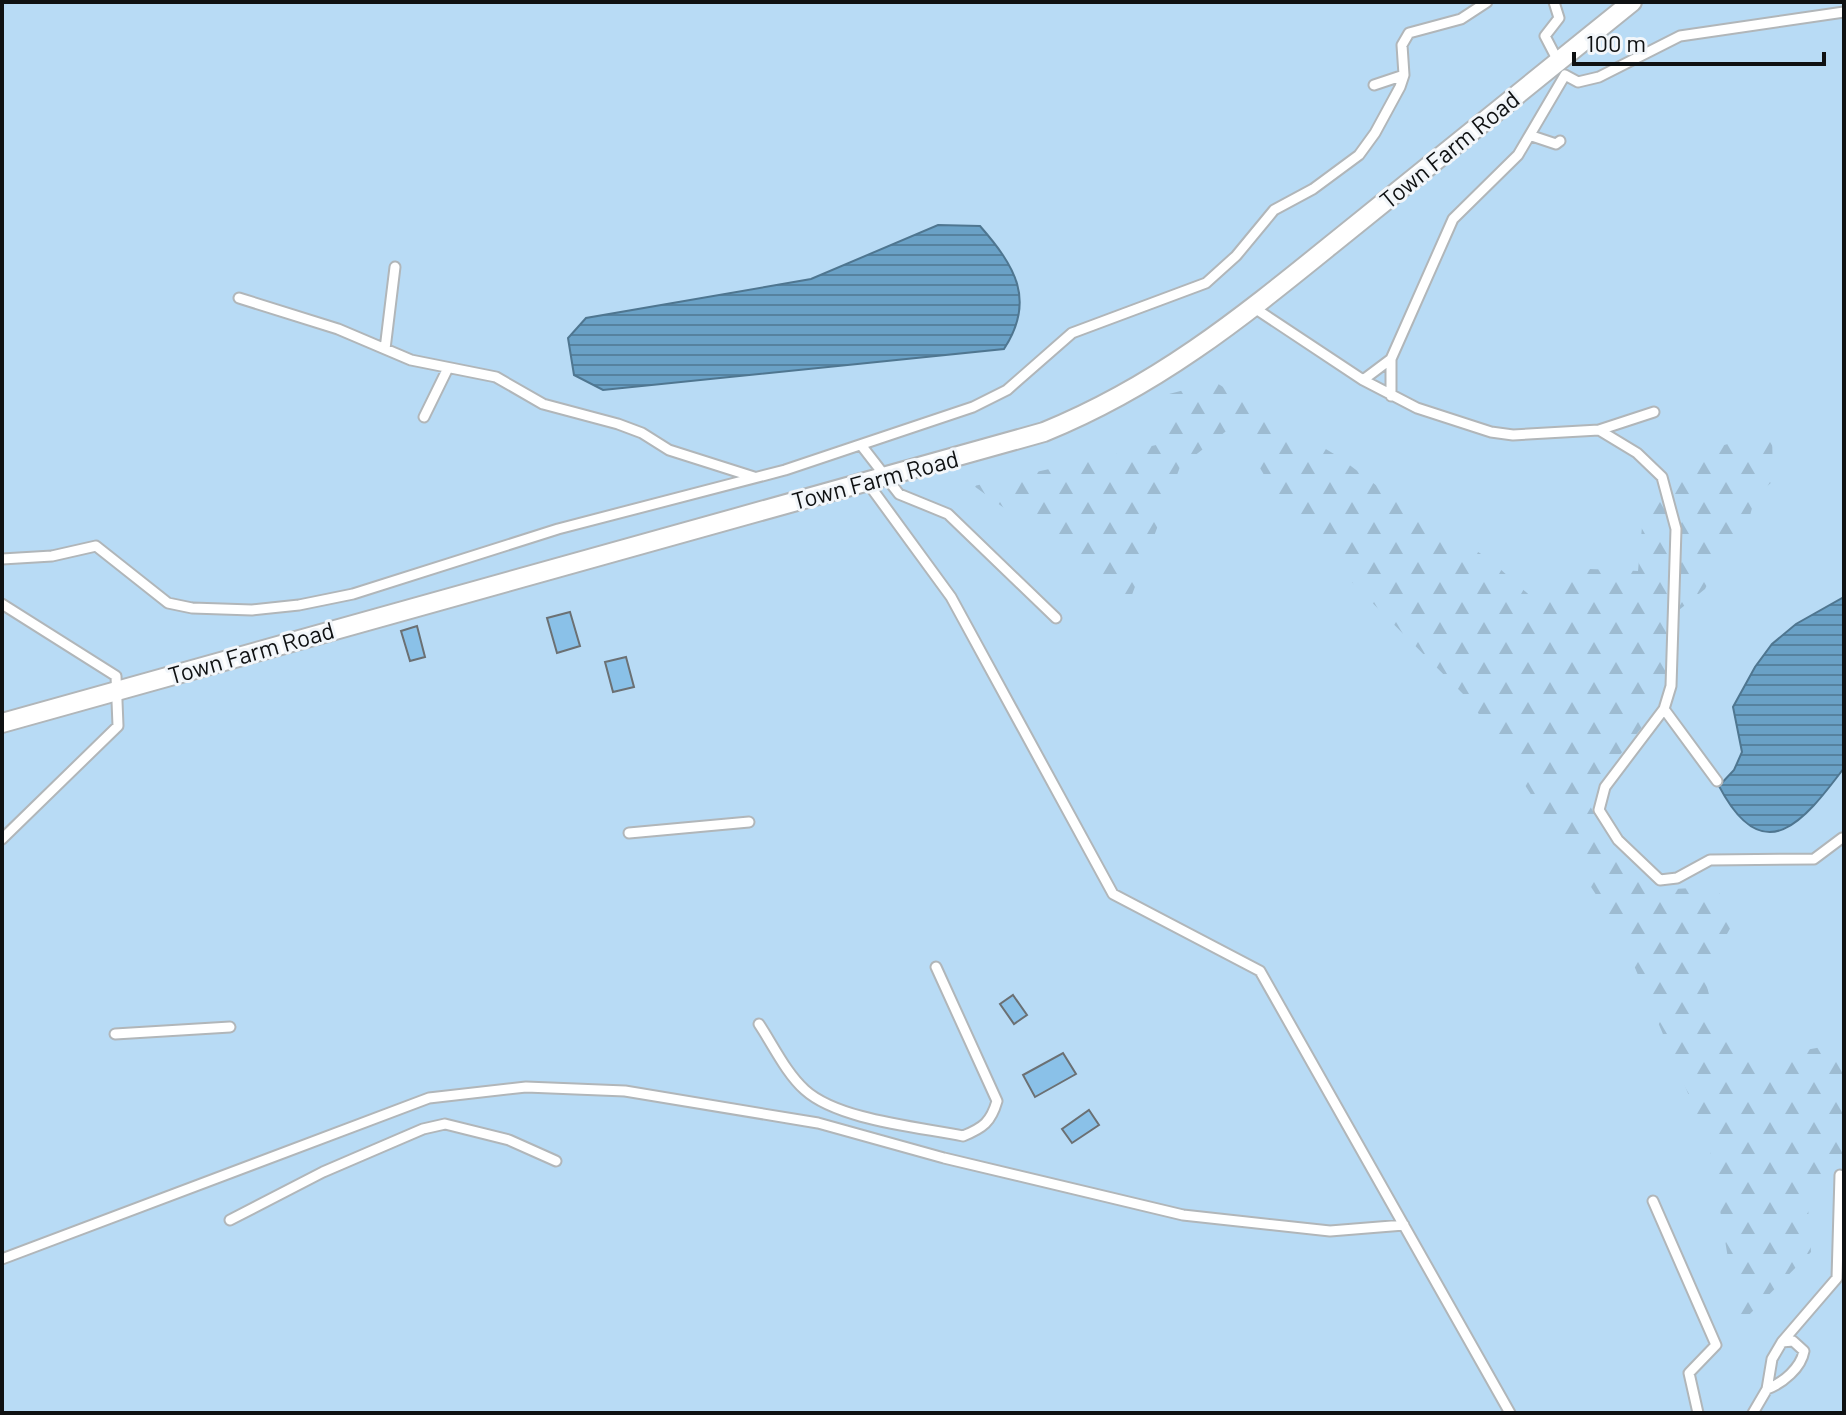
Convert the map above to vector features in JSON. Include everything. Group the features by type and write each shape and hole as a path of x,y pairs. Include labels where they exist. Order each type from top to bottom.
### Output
{"street":[{"name":"Town Farm Road","path":"2,723 1044,432 1084,416 1134,391 1174,366 1253,307 1561,68 1632,2"}],"lane":[{"path":"2,559 52,556 96,546 168,603 192,608 267,609 353,594 558,529 754,478 973,407 1007,390 1072,333 1206,283 1236,256 1274,210 1313,189 1359,155 1375,133 1404,75 1402,45 1409,33 1461,19 1487,2"},
{"path":"1554,2 1559,18 1545,36 1561,68 1578,82 1599,77 1680,36 1844,12"},
{"path":"1391,396 1391,359 1453,219 1518,155 1532,136 1561,68"},
{"path":"1374,85 1404,75"},
{"path":"1532,136 1556,144 1560,141"},
{"path":"385,349 395,267"},
{"path":"239,298 338,329 385,349 448,368 496,377 543,404 618,424 642,433 669,450 754,478"},
{"path":"1253,307 1391,396 1491,432 1538,435 1599,430 1654,412"},
{"path":"1363,380 1391,359"},
{"path":"424,417 433,391 448,368"},
{"path":"1599,430 1637,453 1662,477 1672,504 1676,529 1671,686 1664,709 1605,787 1599,810 1618,840 1660,880 1677,878 1710,860 1814,859 1842,838"},
{"path":"861,445 875,479 951,597 1113,894 1260,971 1510,1413"},
{"path":"875,479 899,494 948,514 1056,618"},
{"path":"2,604 116,676 118,726 2,839"},
{"path":"1664,709 1717,781"},
{"path":"629,833 749,822"},
{"path":"759,1024 803,1089 820,1101 846,1111 963,1136 981,1130 992,1118 997,1101 936,967"},
{"path":"115,1034 230,1027"},
{"path":"2,1259 429,1098 526,1087 625,1091 818,1123 944,1158 1183,1215 1330,1231 1404,1225"},
{"path":"230,1220 323,1172 423,1129 445,1124 509,1140 556,1161"},
{"path":"1753,1413 1767,1389 1772,1359 1782,1342 1837,1278 1840,1175"},
{"path":"1653,1201 1716,1345 1689,1373 1698,1413"},
{"path":"1767,1389 1778,1385 1803,1360 1804,1351 1793,1341 1782,1342"}],"green space":[{"path":"2,2 1844,2 1844,1413 2,1413"},
{"path":"1215,382 1339,457 1393,498 1489,559 1537,602 1590,569 1638,571 1645,494 1681,476 1720,446 1772,433 1773,481 1755,497 1748,523 1730,539 1705,589 1674,614 1675,673 1651,716 1594,787 1590,806 1628,874 1656,890 1710,887 1741,909 1704,975 1719,1033 1762,1058 1844,1043 1844,1154 1808,1208 1811,1252 1739,1325 1709,1143 1619,930 1471,702 1293,523 1234,425 1180,467 1130,600 974,486 1165,443 1169,394"}],"shaded area":[{"path":"938,225 980,226 1011,270 1020,299 1019,315 1004,349 603,390 574,375 568,338 586,318 811,279"},
{"path":"1844,597 1844,768 1799,820 1783,829 1768,832 1752,827 1736,812 1719,786 1734,770 1742,752 1733,707 1772,644 1796,624"}],"building":[{"path":"570,612 580,646 557,653 547,618"},
{"path":"417,626 425,657 410,661 401,631"},
{"path":"626,657 634,687 613,692 605,662"},
{"path":"1013,995 1027,1015 1014,1024 1000,1004"},
{"path":"1063,1053 1076,1074 1035,1097 1023,1075"},
{"path":"1089,1110 1099,1125 1072,1143 1062,1129"}]}
